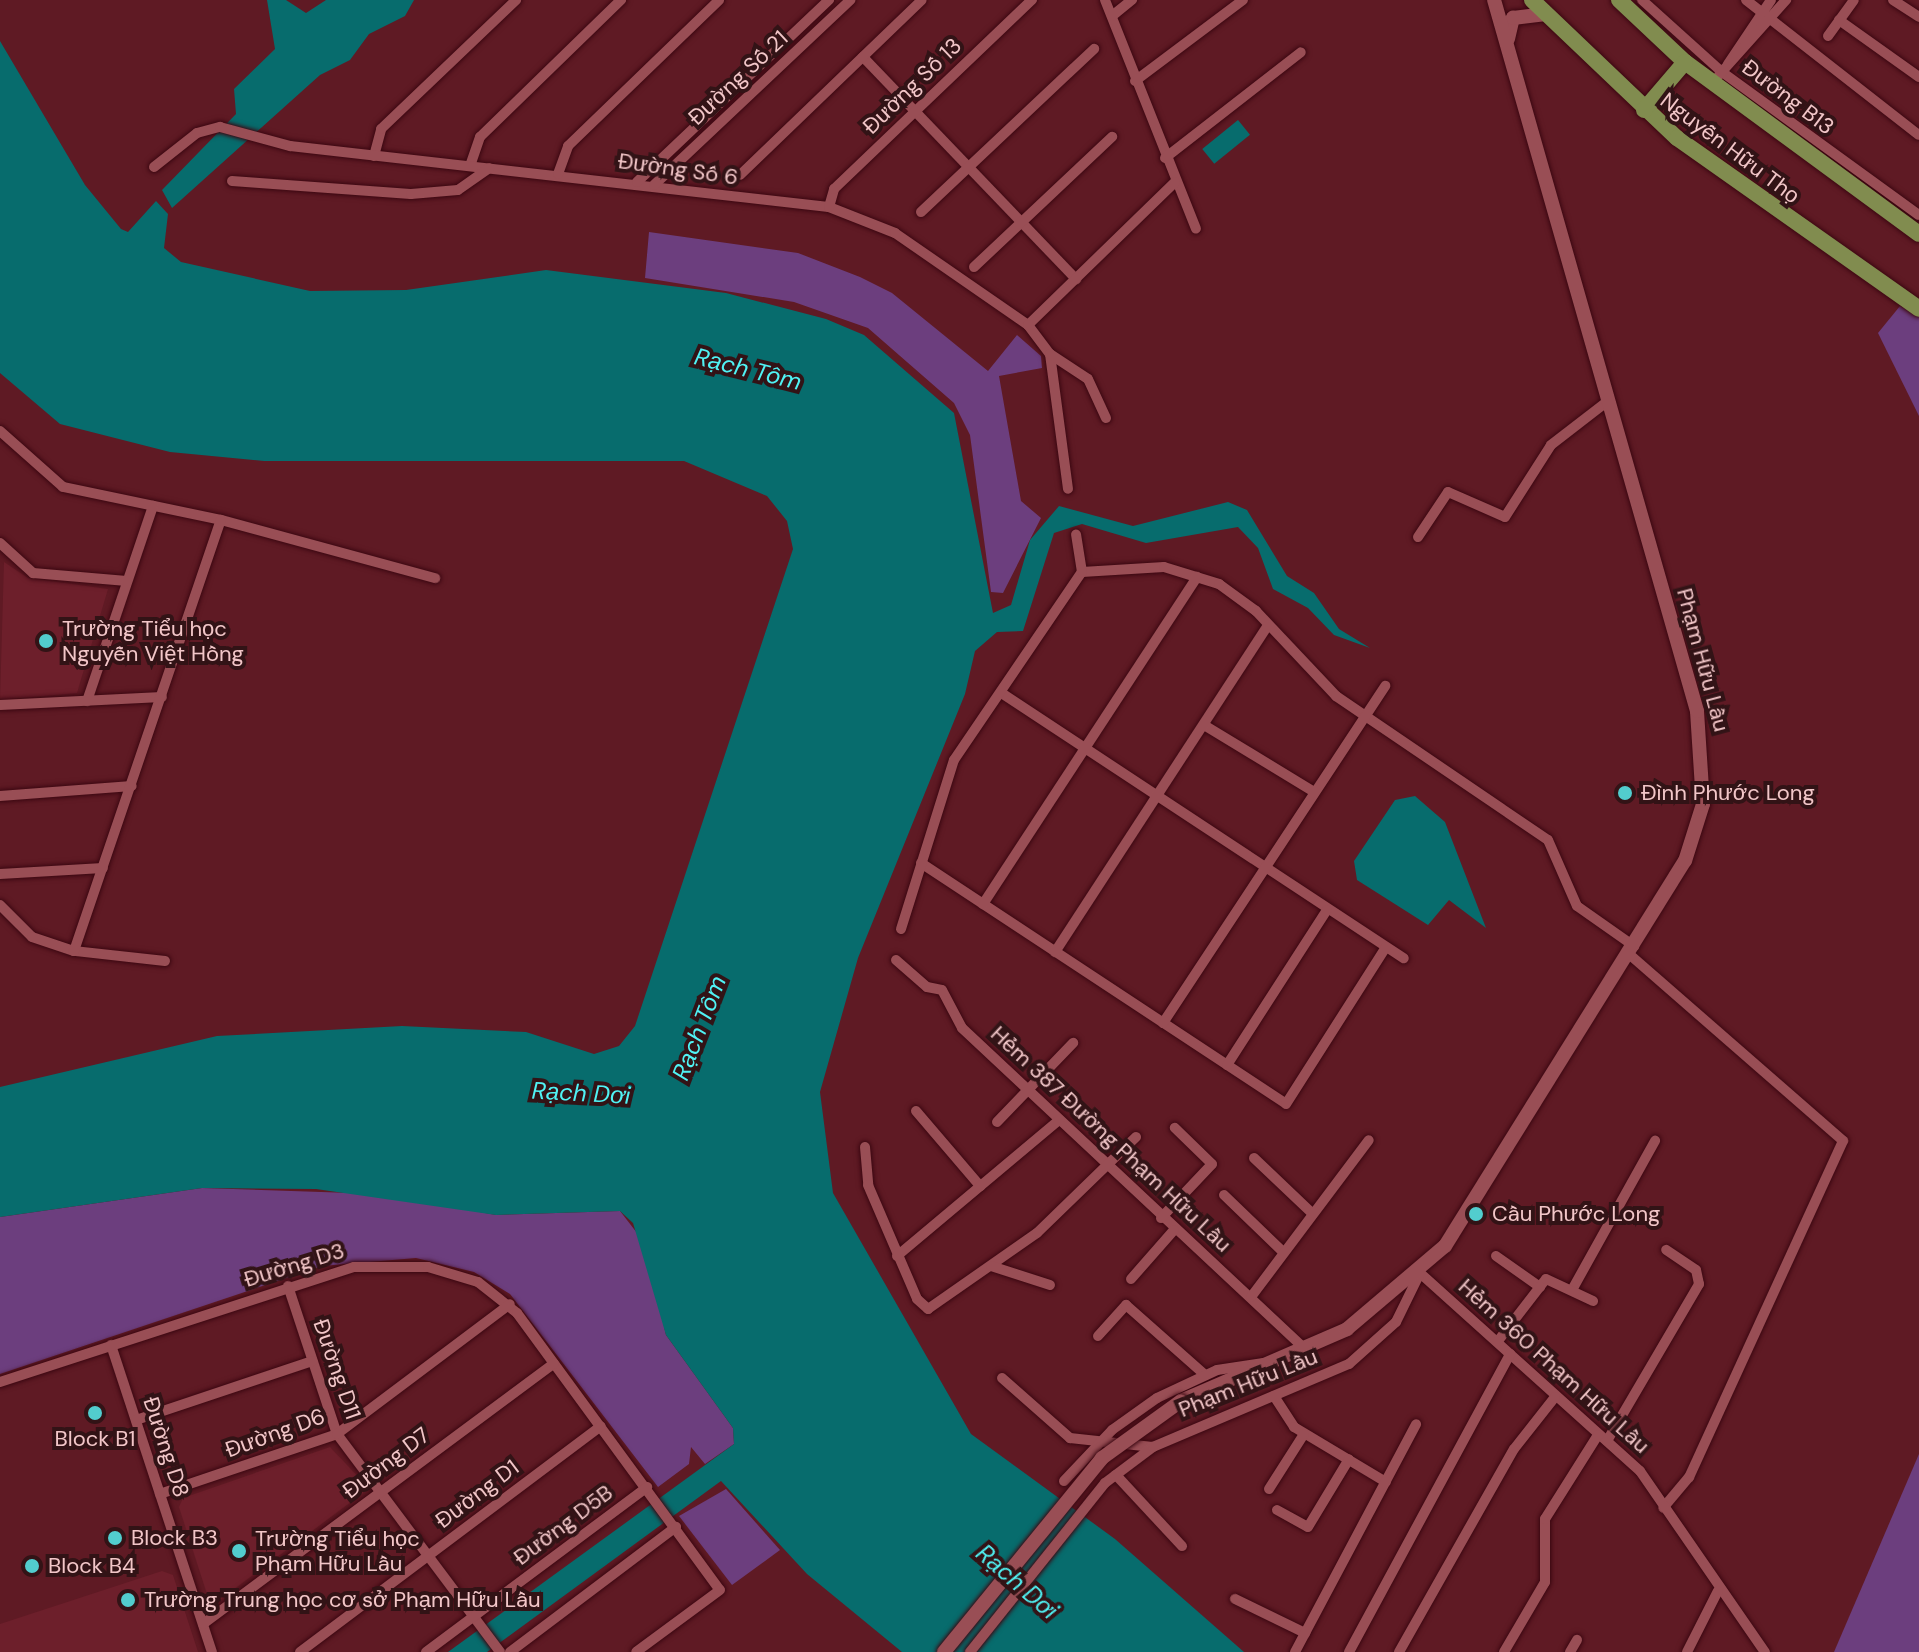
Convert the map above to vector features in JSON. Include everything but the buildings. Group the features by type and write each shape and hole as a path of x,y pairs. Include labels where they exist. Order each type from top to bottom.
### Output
{"main road":[{"name":"Phạm Hữu Lầu","path":"944,1652 1102,1458 1181,1401 1306,1350 1366,1317 1420,1273 1468,1215 1685,861 1703,804 1706,764 1608,401 1494,0"},
{"name":"Nguyễn Hữu Thọ","path":"1532,0 1644,110 1919,309"},
{"name":"Nguyễn Hữu Thọ","path":"1619,0 1685,62 1721,73 1919,234"},
{"path":"1508,52 1513,18 1544,14"},
{"path":"1644,110 1685,62"}],"street":[{"path":"374,156 381,129 516,0"},
{"path":"470,166 480,137 621,0"},
{"path":"558,174 568,146 719,0"},
{"path":"810,0 819,9"},
{"name":"Đường Số 21","path":"637,182 829,0"},
{"name":"Đường Số 21","path":"654,185 850,0"},
{"path":"740,175 922,0"},
{"name":"Đường Số 13","path":"829,207 834,189 1032,0"},
{"path":"1105,0 1165,158 1196,229"},
{"path":"1112,16 1132,0"},
{"path":"1135,81 1243,0"},
{"name":"Đường B13","path":"1642,0 1721,73 1919,215"},
{"path":"1746,0 1919,135"},
{"path":"1766,16 1771,0"},
{"path":"1721,73 1766,16 1786,0"},
{"path":"1828,36 1854,0"},
{"path":"1893,0 1919,17"},
{"path":"1839,20 1919,77"},
{"path":"921,212 1094,49"},
{"path":"1165,158 1301,52"},
{"path":"863,57 1076,279"},
{"name":"Đường Số 6","path":"154,167 197,133 220,127 290,146 637,182 829,207 895,233 1028,325 1050,354"},
{"path":"974,267 1112,137"},
{"path":"232,181 411,194 458,190 489,168"},
{"path":"1028,325 1175,182"},
{"path":"1050,354 1088,379 1106,418"},
{"path":"1050,354 1068,489"},
{"path":"1418,537 1448,492 1505,517 1551,445 1608,401"},
{"path":"2,436 63,487 221,520 435,578"},
{"path":"87,701 153,506"},
{"path":"74,951 221,520"},
{"path":"901,929 954,760 1003,694 1082,572 1076,534"},
{"path":"2,550 33,573 127,581"},
{"path":"1082,572 1164,567 1219,584 1268,625 1364,717 1548,840 1577,906 1632,950 1843,1141 1689,1477 1663,1508"},
{"path":"983,904 1197,577"},
{"path":"1055,952 1268,625"},
{"path":"1163,1023 1385,686"},
{"path":"1003,694 1404,958"},
{"path":"0,705 162,697"},
{"path":"1204,725 1314,792"},
{"path":"0,796 132,786"},
{"path":"921,863 1286,1104 1386,947"},
{"path":"0,874 103,868"},
{"path":"0,905 32,937 74,951 165,961"},
{"path":"1227,1065 1327,910"},
{"name":"Hẻm 387 Đường Phạm Hữu Lầu","path":"896,960 927,987 942,990 962,1028 1161,1218 1306,1350"},
{"path":"997,1122 1030,1092 1073,1043"},
{"path":"916,1111 980,1186"},
{"path":"897,1256 1059,1120"},
{"path":"1161,1218 1212,1164 1175,1128"},
{"path":"865,1147 868,1185 897,1256 928,1309 991,1266 1108,1167 1136,1137"},
{"path":"1251,1297 1369,1140"},
{"path":"1572,1290 1655,1141"},
{"path":"1254,1158 1313,1214"},
{"path":"1224,1195 1283,1252"},
{"path":"1131,1279 1174,1230"},
{"path":"1504,1652 1545,1582 1545,1519 1602,1438 1699,1284 1696,1270 1666,1250"},
{"path":"1496,1256 1540,1287"},
{"name":"Đường D3","path":"0,1382 354,1267 413,1266 478,1282 510,1304 673,1523"},
{"path":"991,1266 1050,1285"},
{"name":"Hẻm 360 Phạm Hữu Lầu","path":"1420,1273 1640,1471 1718,1591 1765,1652"},
{"name":"Phạm Hữu Lầu","path":"970,1652 1105,1483 1153,1447 1274,1396 1310,1385 1384,1336 1415,1295 1420,1273"},
{"path":"1498,1341 1546,1279 1593,1301"},
{"name":"Đường D11","path":"288,1286 337,1434 498,1649"},
{"name":"Đường D6","path":"160,1494 337,1434 510,1304"},
{"path":"1098,1336 1126,1305 1205,1375"},
{"name":"Đường D8","path":"111,1345 212,1652"},
{"path":"1349,1652 1510,1354"},
{"path":"136,1420 312,1361"},
{"name":"Đường D7","path":"203,1624 554,1363"},
{"name":"Phạm Hữu Lầu","path":"1064,1481 1100,1441 1149,1403 1205,1375 1272,1364"},
{"path":"1002,1378 1055,1431 1100,1441 1153,1447"},
{"path":"1274,1396 1304,1434 1386,1482"},
{"path":"1399,1652 1514,1449 1555,1397"},
{"path":"1295,1652 1416,1424"},
{"name":"Đường D1","path":"300,1652 601,1426"},
{"path":"1269,1489 1304,1434"},
{"path":"1277,1510 1308,1527 1349,1459"},
{"path":"1116,1475 1182,1546"},
{"name":"Đường D5B","path":"426,1652 475,1620 649,1491"},
{"path":"510,1652 673,1523 720,1590 636,1652"},
{"path":"1687,1652 1718,1591"},
{"path":"1235,1599 1305,1633"},
{"path":"1570,1652 1577,1640"}],"shaded area":[{"path":"649,232 798,253 860,277 892,293 988,371 1017,335 1041,356 1042,368 999,376 1021,501 1041,518 1003,593 991,592 970,435 954,403 868,328 794,302 645,278"},
{"path":"1900,306 1919,316 1919,416 1878,333"},
{"name":"Trường Tiểu học Nguyễn Việt Hồng","path":"4,562 28,578 108,589 77,693 0,700"},
{"path":"202,1188 381,1194 496,1215 620,1211 644,1242 666,1335 733,1428 734,1444 705,1464 691,1447 689,1464 658,1487 510,1294 474,1272 416,1258 322,1266 0,1374 0,1217"},
{"name":"Trường Tiểu học Phạm Hữu Lầu","path":"330,1447 365,1484 363,1493 221,1599 207,1594 179,1507 183,1498"},
{"path":"1919,1454 1919,1652 1834,1652"},
{"path":"726,1489 780,1550 732,1585 679,1516"},
{"name":"Trường Trung học cơ sở Phạm Hữu Lầu","path":"162,1571 173,1575 198,1652 0,1652 0,1624"}],"water":[{"path":"267,0 286,0 306,13 326,0 414,0 405,16 369,34 350,60 320,75 172,208 162,190 236,114 234,89 275,49"},
{"path":"0,41 85,185 121,229 128,232 156,201 168,214 164,248 181,262 310,291 406,290 546,270 726,293 826,319 864,335 954,413 993,613 1011,605 1030,540 1059,506 1133,526 1228,502 1247,510 1287,576 1314,593 1339,629 1370,648 1334,635 1308,608 1273,589 1258,548 1238,527 1146,543 1082,524 1054,533 1023,631 997,632 975,651 965,694 858,958 820,1092 833,1193 971,1434 1115,1539 1244,1652 902,1652 807,1574 721,1481 487,1652 448,1652 734,1444 733,1428 666,1335 633,1223 620,1211 496,1215 316,1189 202,1188 0,1217 0,1087 217,1036 402,1026 526,1032 594,1054 619,1046 635,1026 793,549 787,521 767,496 684,461 264,461 170,452 60,424 0,373"},
{"path":"1238,120 1250,135 1214,164 1202,149"},
{"path":"1415,796 1445,822 1486,928 1449,900 1428,925 1357,880 1354,861 1395,800"}],"place":[{"name":"Trường Tiểu học Nguyễn Việt Hồng","path":"46,641"},
{"name":"Đình Phước Long","path":"1625,793"},
{"name":"Cầu Phước Long","path":"1476,1214"},
{"name":"Block B1","path":"95,1413"},
{"name":"Block B3","path":"115,1538"},
{"name":"Trường Tiểu học Phạm Hữu Lầu","path":"239,1551"},
{"name":"Block B4","path":"32,1566"},
{"name":"Trường Trung học cơ sở Phạm Hữu Lầu","path":"128,1600"}],"water label":[{"name":"Rạch Tôm","path":"748,369"},
{"name":"Rạch Tôm","path":"699,1028"},
{"name":"Rạch Dơi","path":"581,1093"},
{"name":"Rạch Dơi","path":"1017,1582"}]}
